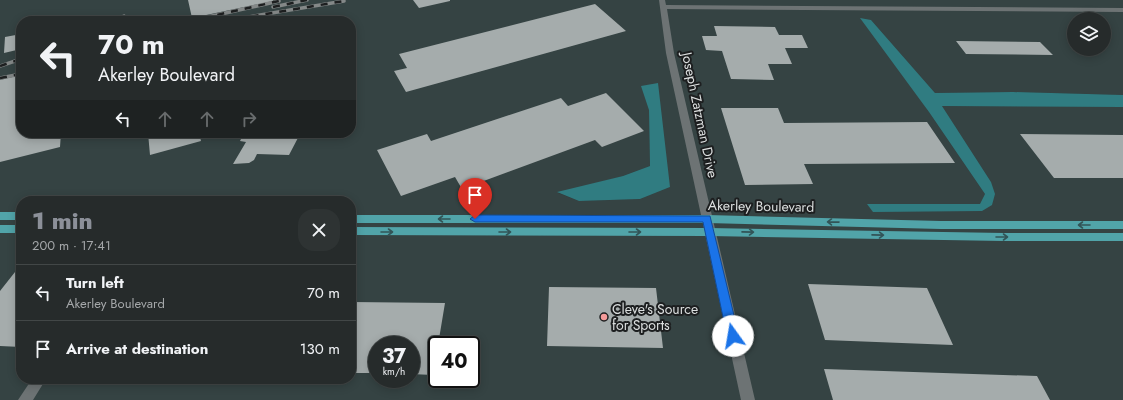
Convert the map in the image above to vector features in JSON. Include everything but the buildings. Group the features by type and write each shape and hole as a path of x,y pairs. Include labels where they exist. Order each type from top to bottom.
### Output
{"main road":[{"path":"0,216 16,216"},
{"name":"Akerley Boulevard","path":"356,219 707,219 941,225 1123,225"},
{"path":"0,229 16,229"},
{"name":"Akerley Boulevard","path":"356,232 709,232 1004,237 1123,237"}],"street":[{"path":"663,4 1123,10"},
{"name":"Joseph Zatzman Drive","path":"663,4 670,54 748,400"},
{"path":"25,400 36,384"}],"shaded area":[{"path":"0,0 1123,0 1123,95 1013,92 935,93 871,20 929,112 985,194 981,204 867,204 982,211 991,182 942,106 1123,107 1123,400 0,400","holes":["649,110 670,187 640,199 579,201 558,193 623,176 650,166"]},
{"path":"860,18 871,20 935,93 1013,92 1123,95 1123,107 942,106 991,182 995,194 992,205 982,211 873,212 867,204 980,204 985,194 929,112"},
{"path":"658,83 670,187 640,199 579,201 557,192 623,176 650,166 649,110 641,86"}],"railway":[{"path":"273,7 307,0"},
{"path":"212,16 279,1"},
{"path":"254,16 344,1"},
{"path":"0,66 16,61"},
{"path":"0,78 16,75"}],"place":[{"name":"Cleve's Source for Sports","path":"604,317"}],"route":[{"path":"475,219 707,219 733,336"}]}
